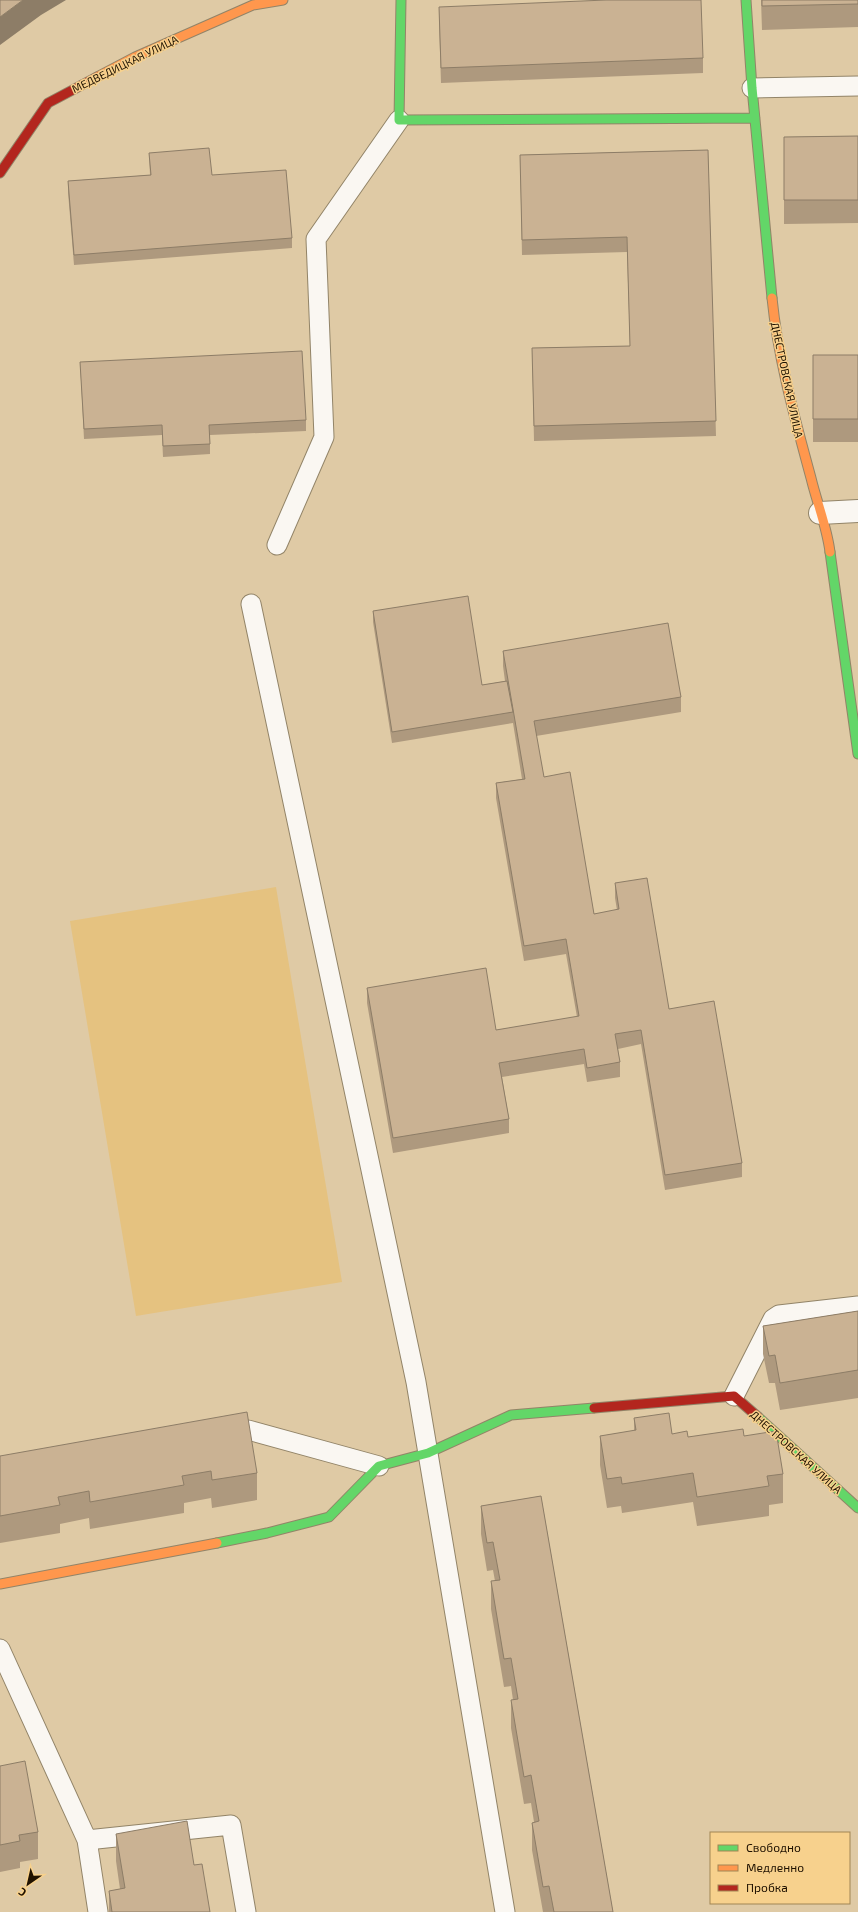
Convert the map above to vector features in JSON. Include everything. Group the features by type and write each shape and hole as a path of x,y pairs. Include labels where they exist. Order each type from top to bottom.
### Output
{"street":[{"name":"МЕДВЕДИЦКАЯ УЛИЦА","path":"0,173 48,103 135,57 253,5 283,0"},
{"path":"401,0 399,120 755,118"},
{"name":"ДНЕСТРОВСКАЯ УЛИЦА","path":"746,0 752,88 775,329 793,412 820,513 827,530 858,754"},
{"path":"820,513 858,511"},
{"path":"0,1584 267,1533 329,1517 379,1466 428,1452 511,1415 734,1396"},
{"name":"ДНЕСТРОВСКАЯ УЛИЦА","path":"734,1396 858,1508"}],"lane":[{"path":"752,88 858,86"},
{"path":"277,546 324,437 316,239 399,120"},
{"path":"251,604 416,1382 505,1912"},
{"path":"734,1396 773,1319 779,1315 858,1306"},
{"path":"209,1436 248,1430 379,1466"},
{"path":"0,1649 7,1681 86,1840 98,1912"},
{"path":"86,1840 231,1825 246,1912"}],"shaded area":[{"path":"276,887 342,1282 136,1316 70,921"}],"building":[{"path":"0,0 23,0 0,17"},
{"path":"606,0 701,0 703,58 441,68 439,7"},
{"path":"762,0 858,0 858,4 762,6"},
{"path":"858,136 858,200 784,200 784,137"},
{"path":"209,148 212,175 286,170 292,238 74,255 68,181 151,175 149,153"},
{"path":"708,150 716,421 534,426 532,348 630,346 627,237 522,240 520,155"},
{"path":"302,351 306,420 209,425 210,444 163,446 162,425 84,429 80,362"},
{"path":"813,355 858,355 858,419 813,419"},
{"path":"468,596 482,685 507,681 513,712 392,732 373,611"},
{"path":"668,623 681,697 534,721 544,777 570,772 594,914 619,909 615,883 647,878 669,1009 714,1001 742,1163 665,1175 641,1030 615,1034 620,1062 587,1068 584,1049 499,1063 509,1119 393,1138 367,988 486,968 496,1030 579,1016 566,939 524,946 496,783 525,779 503,651"},
{"path":"858,1311 858,1370 780,1383 775,1355 769,1356 763,1326"},
{"path":"247,1412 257,1473 212,1480 211,1471 182,1476 184,1485 90,1502 89,1491 58,1497 60,1505 0,1516 0,1456"},
{"path":"669,1413 672,1434 687,1431 688,1437 743,1429 744,1436 776,1431 783,1474 767,1476 769,1486 697,1497 693,1473 622,1484 621,1477 607,1479 600,1436 636,1430 634,1418"},
{"path":"541,1496 613,1912 554,1912 549,1886 543,1887 532,1823 539,1821 531,1775 524,1777 511,1700 518,1699 511,1658 504,1659 491,1581 500,1580 493,1542 487,1543 481,1506"},
{"path":"25,1761 38,1832 19,1835 20,1841 0,1845 0,1766"},
{"path":"187,1821 194,1865 202,1864 210,1912 112,1912 109,1891 125,1888 116,1834"}],"traffic: fast":[{"path":"401,0 399,120 755,118"},
{"path":"746,0 752,88 772,298"},
{"path":"830,552 858,754"},
{"path":"217,1543 267,1533 329,1517 379,1466 428,1453 511,1415 594,1408"},
{"path":"758,1417 858,1508"}],"traffic: slow":[{"path":"97,77 135,57 253,5 283,0"},
{"path":"772,298 778,344 788,389 829,543 830,552"},
{"path":"0,1584 217,1543"}],"traffic: jam":[{"path":"0,173 48,103 97,77"},
{"path":"594,1408 734,1396 758,1417"}]}
